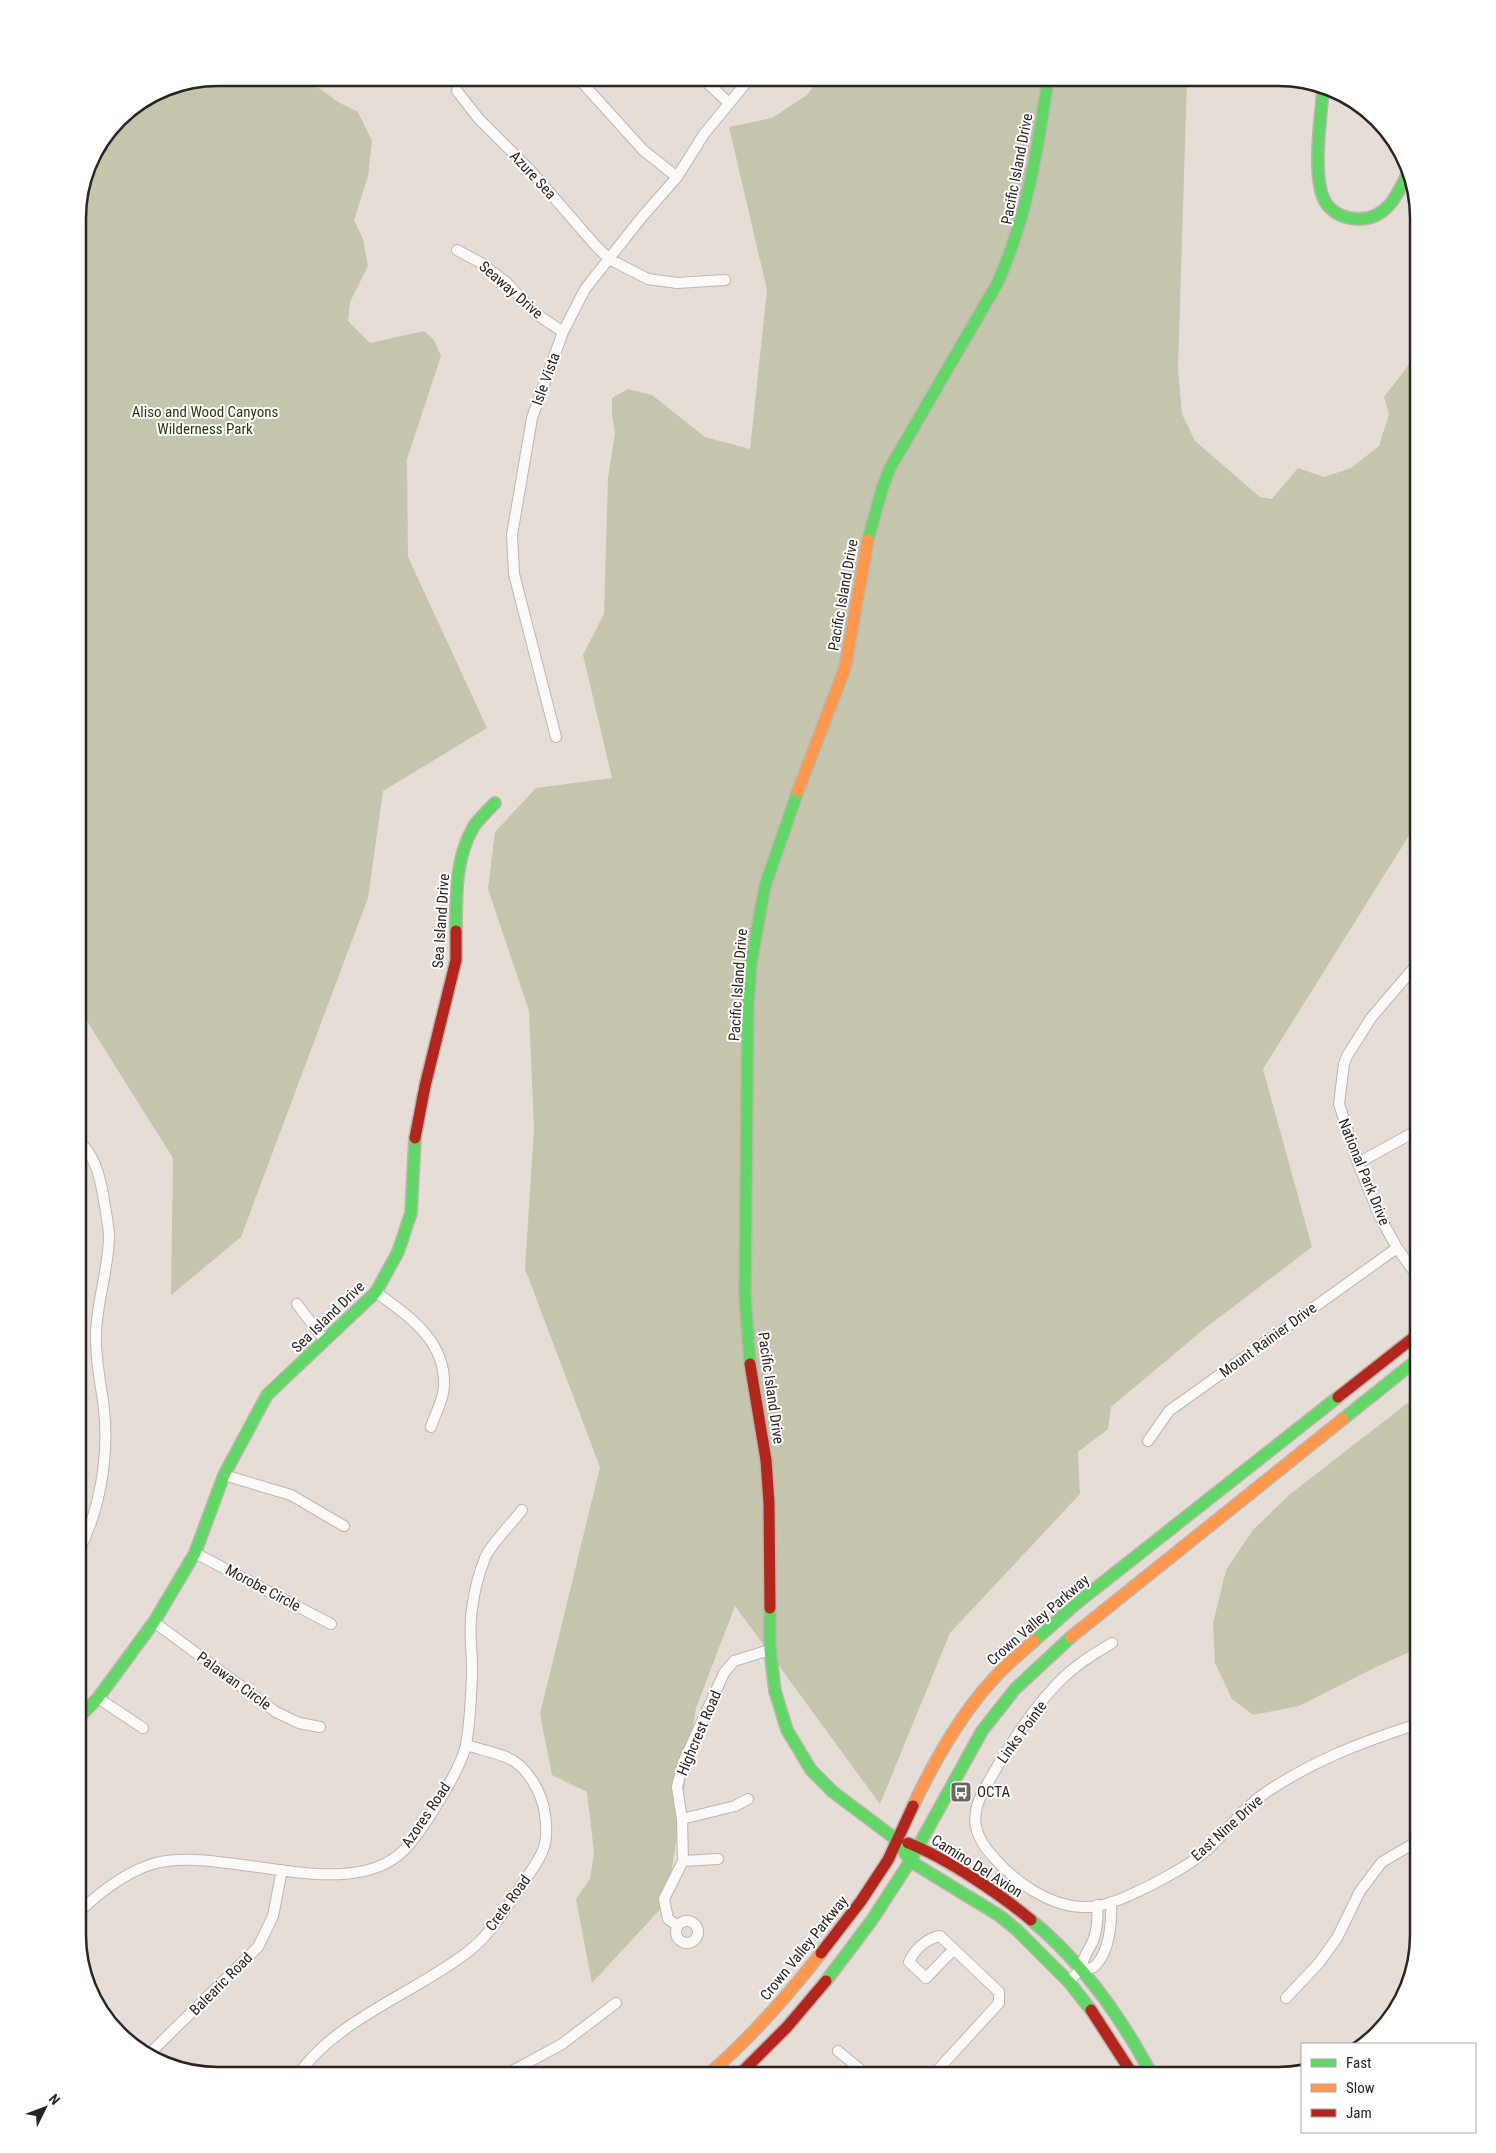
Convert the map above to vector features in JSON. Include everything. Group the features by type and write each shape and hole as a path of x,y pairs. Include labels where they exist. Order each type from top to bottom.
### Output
{"main road":[{"name":"Pacific Island Drive","path":"897,1840 833,1792 811,1770 788,1730 775,1691 770,1650 769,1494 764,1442 750,1362 745,1295 748,1006 751,963 765,886 783,830 845,668 866,545 873,516 890,468 998,284 1010,260 1033,178 1047,87"},
{"path":"1323,94 1319,163 1321,191 1325,202 1332,210 1352,219 1367,219 1381,214 1389,208 1404,180"},
{"name":"Sea Island Drive","path":"86,1710 98,1698 154,1622 195,1553 224,1475 267,1395 376,1292 398,1252 411,1213 414,1146 424,1086 456,960 456,903 461,854 475,825 495,803"},
{"name":"Crown Valley Parkway","path":"717,2066 760,2024 817,1958 861,1901 888,1860 925,1781 947,1742 975,1701 1002,1670 1077,1603 1410,1340"},
{"path":"1390,1382 1392,1369 1410,1356"},
{"path":"748,2067 779,2036 821,1988 858,1940 910,1861 972,1745 985,1726 1033,1671 1068,1639 1410,1366"},
{"name":"Camino Del Avion","path":"897,1840 918,1847 1021,1912 1057,1944 1081,1970 1123,2024 1147,2067"},
{"name":"Camino Del Avion","path":"897,1840 910,1861 1000,1916 1017,1930 1069,1982 1092,2011 1128,2067"}],"street":[{"path":"586,86 643,150 677,177"},
{"path":"711,86 728,103"},
{"name":"Isle Vista","path":"556,737 514,574 512,535 532,418 563,332 585,289 677,177 704,134 743,86"},
{"name":"Azure Sea","path":"457,91 479,119 530,170 595,246 609,259 648,279 677,284 725,280"},
{"name":"Seaway Drive","path":"457,250 481,263 506,282 535,313 563,332"},
{"name":"National Park Drive","path":"1410,972 1371,1018 1347,1056 1344,1064 1340,1109 1358,1163 1380,1217 1397,1248 1410,1266"},
{"path":"1358,1163 1410,1134"},
{"path":"86,1149 96,1166 109,1236 96,1335 105,1422 104,1451 100,1487 94,1516 86,1534"},
{"name":"Mount Rainier Drive","path":"1148,1441 1169,1411 1397,1248"},
{"path":"376,1292 419,1324 434,1345 442,1365 444,1387 431,1427"},
{"path":"297,1304 325,1341"},
{"path":"224,1475 291,1495 344,1526"},
{"name":"Azores Road","path":"86,1906 104,1890 130,1873 156,1863 183,1859 348,1875 371,1871 402,1852 431,1814 466,1745 472,1677 472,1610 485,1556 522,1510"},
{"name":"Morobe Circle","path":"195,1553 331,1624"},
{"name":"Palawan Circle","path":"154,1622 276,1712 299,1722 320,1728"},
{"name":"Links Pointe","path":"1111,1902 1083,1907 1062,1903 1042,1895 1021,1882 1001,1866 984,1848 974,1822 977,1802 1006,1751 1036,1711 1076,1667 1112,1643"},
{"name":"Highcrest Road","path":"678,1926 668,1919 664,1899 683,1861 682,1819 676,1786 683,1763 724,1673 734,1661 770,1650"},
{"path":"98,1698 143,1728"},
{"name":"East Nine Drive","path":"1111,1902 1132,1895 1194,1860 1208,1849 1239,1815 1260,1796 1306,1768 1361,1744 1410,1727"},
{"name":"Crete Road","path":"304,2066 309,2058 334,2037 469,1951 492,1929 542,1855 548,1835 543,1799 529,1775 508,1757 466,1745"},
{"path":"682,1819 735,1806 748,1799"},
{"path":"1286,1998 1320,1963 1337,1938 1360,1891 1382,1862 1410,1846"},
{"path":"683,1861 718,1859"},
{"name":"Balearic Road","path":"153,2050 258,1947 273,1916 282,1870"},
{"path":"1069,1982 1081,1970 1092,1968 1105,1948 1110,1930 1111,1902"},
{"path":"1081,1970 1083,1956 1093,1940 1097,1905"},
{"path":"1095,1928 1110,1930"},
{"path":"941,2067 999,2003 1000,1998 999,1992 954,1949 940,1936 931,1937 909,1962 926,1978 954,1949"},
{"path":"521,2066 562,2044 616,2003"},
{"path":"838,2051 857,2067"}],"green space":[{"name":"Aliso and Wood Canyons Wilderness Park","path":"306,86 319,88 338,102 358,112 372,141 368,176 354,220 363,239 368,266 350,302 348,321 370,343 424,331 434,340 441,356 407,459 408,557 487,728 383,791 368,898 241,1237 171,1295 173,1158 87,1021 87,201 96,168 104,152 119,131 131,119 152,104 168,96 201,87"},
{"path":"813,87 1187,87 1178,369 1182,414 1195,441 1260,497 1272,499 1298,468 1324,477 1351,468 1379,446 1389,414 1384,397 1410,363 1410,834 1263,1069 1312,1247 1204,1329 1111,1407 1108,1429 1078,1452 1080,1494 950,1633 880,1804 735,1606 696,1708 667,1902 592,1983 576,1899 590,1879 594,1852 587,1792 552,1775 540,1714 600,1467 525,1269 534,1129 529,1011 488,889 495,832 536,788 612,778 583,655 604,614 608,478 615,433 612,398 628,389 652,395 705,437 750,449 767,290 729,127 772,118 807,95"},
{"path":"1410,1401 1410,1652 1299,1706 1253,1715 1232,1699 1215,1663 1213,1623 1226,1570 1253,1530 1289,1495"}],"traffic: fast":[{"path":"868,540 882,489 890,468 997,284 1007,259 1024,209 1030,183 1047,87"},
{"path":"1322,94 1318,164 1321,193 1329,207 1336,213 1350,218 1368,218 1383,211 1389,205 1404,181"},
{"path":"750,1364 745,1295 748,1006 751,963 765,886 798,791"},
{"path":"456,931 458,877 463,851 474,826 495,803"},
{"path":"86,1710 98,1698 154,1622 195,1553 224,1475 267,1395 376,1292 398,1252 411,1213 415,1138"},
{"path":"1343,1419 1410,1365"},
{"path":"1034,1641 1077,1603 1338,1397"},
{"path":"770,1608 770,1650 775,1691 787,1730 811,1770 833,1792 897,1840 910,1861 1000,1916 1017,1930 1069,1982 1091,2010"},
{"path":"826,1981 872,1920 909,1863 982,1731 1015,1689 1071,1637"},
{"path":"1031,1920 1050,1936 1084,1972 1114,2012 1148,2067"}],"traffic: slow":[{"path":"798,791 845,668 868,540"},
{"path":"1071,1637 1343,1419"},
{"path":"913,1806 941,1751 975,1700 1006,1666 1034,1641"},
{"path":"717,2066 768,2017 821,1953"}],"traffic: jam":[{"path":"415,1138 425,1086 456,960 456,931"},
{"path":"1338,1397 1410,1340"},
{"path":"750,1364 766,1460 769,1503 770,1608"},
{"path":"821,1953 861,1901 888,1860 913,1806"},
{"path":"908,1843 972,1877 1031,1920"},
{"path":"747,2067 787,2027 826,1981"},
{"path":"1091,2010 1128,2067"}],"place":[{"name":"OCTA","path":"961,1792"}]}
